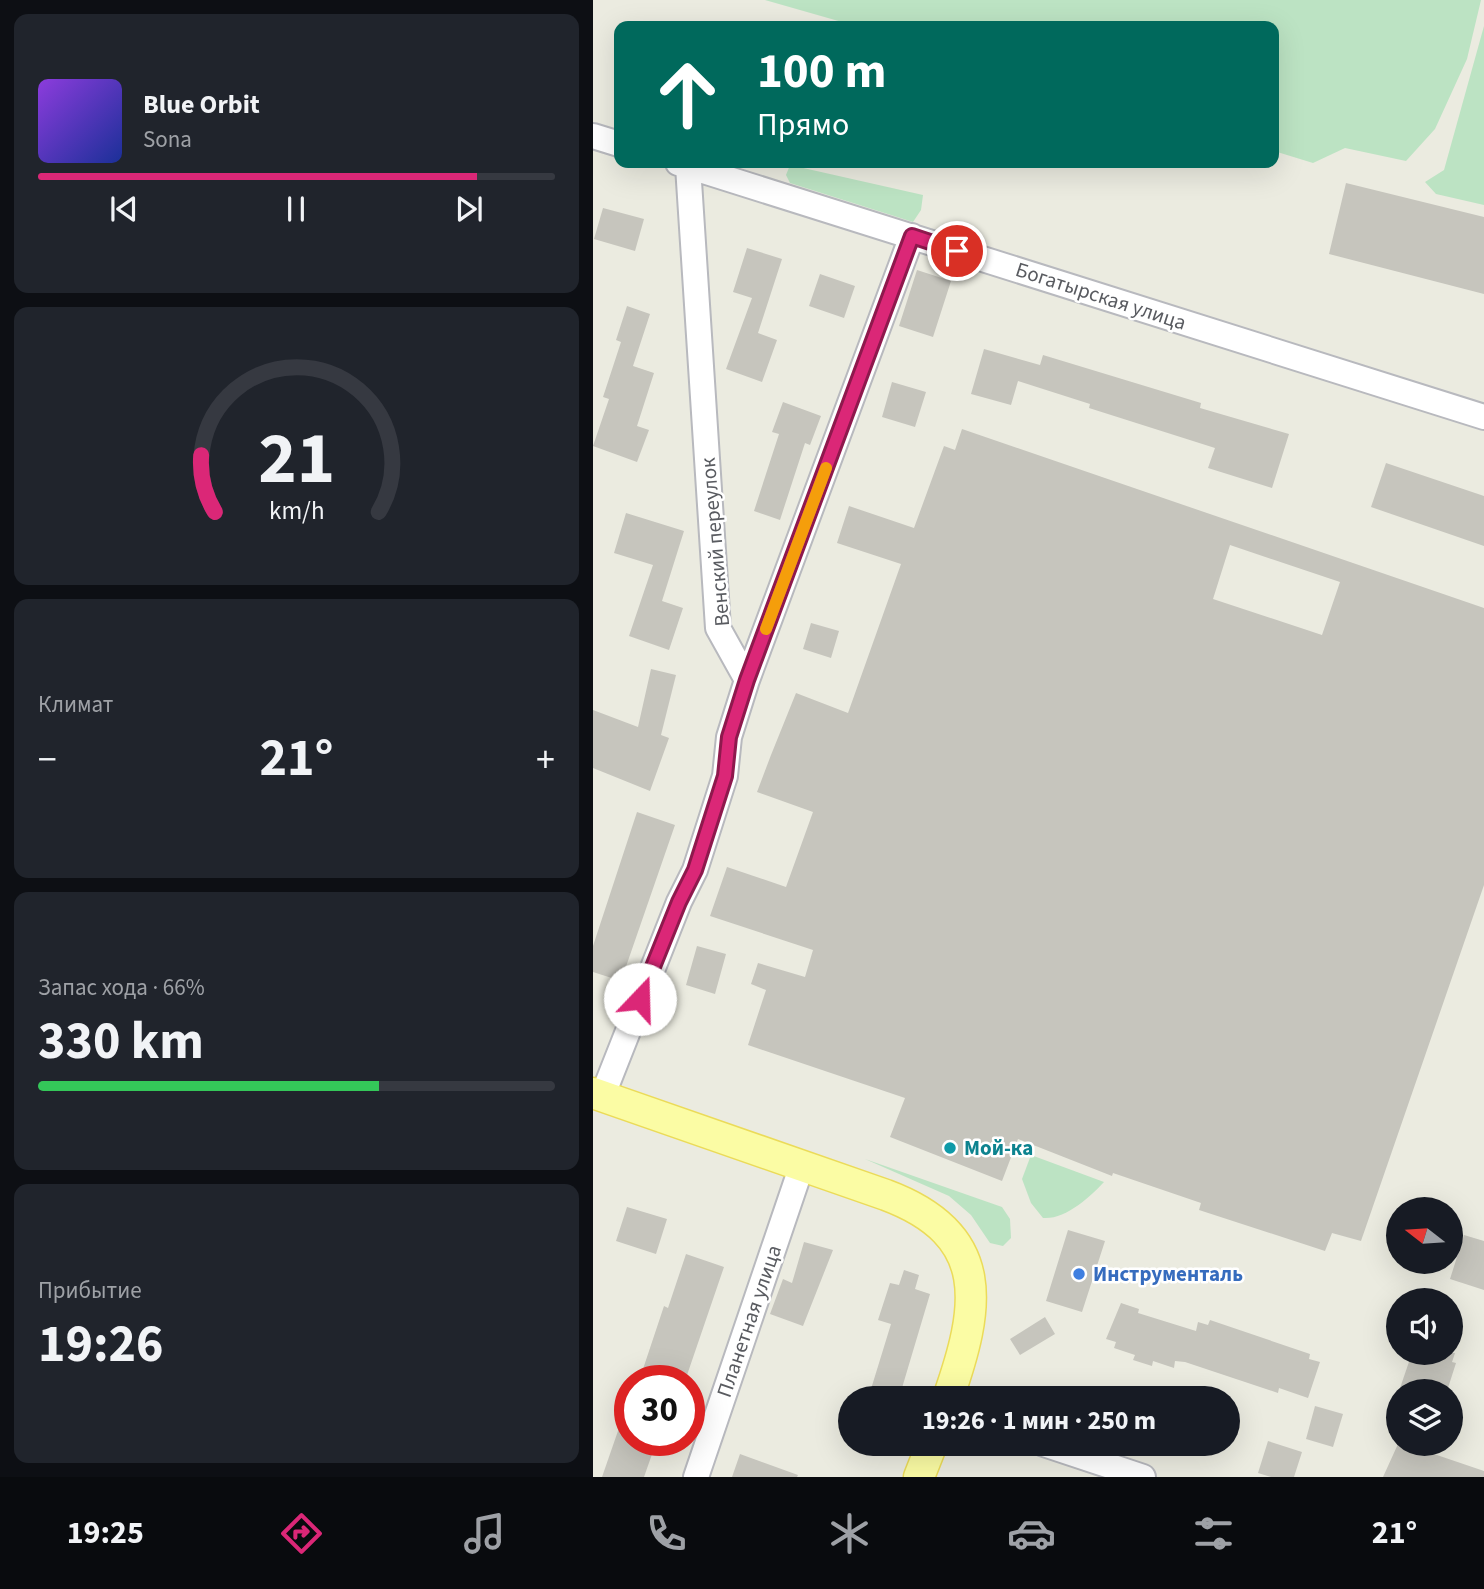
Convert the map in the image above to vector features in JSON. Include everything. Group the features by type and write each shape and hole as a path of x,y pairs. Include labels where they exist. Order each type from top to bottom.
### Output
{"main road":[{"path":"598,1095 886,1195 919,1209 933,1219 953,1240 968,1266 973,1303 952,1386"},
{"path":"919,1477 927,1456"}],"street":[{"path":"593,136 614,142"},
{"name":"Венский переулок","path":"683,168 718,628 747,680"},
{"name":"Богатырская улица","path":"696,168 1484,417"},
{"path":"598,1095 695,870 725,776 729,737 747,680 912,236"},
{"name":"Планетная улица","path":"696,1477 802,1165"},
{"path":"1081,1456 1143,1477"}],"green space":[{"path":"765,0 1481,0 1467,59 1435,129 1406,161 1345,148 1313,163 1279,153 1279,21 838,21"},
{"path":"1484,26 1484,205 1436,194 1425,182 1444,170"},
{"path":"789,168 803,168 923,195 921,210 913,222 790,183 786,175"},
{"path":"1031,1155 1104,1182 1084,1201 1068,1211 1051,1218 1043,1218 1031,1203 1022,1179"},
{"path":"865,1159 1002,1207 1010,1219 1011,1238 1003,1246 990,1243 971,1215 949,1196"}],"building":[{"path":"1346,183 1484,217 1484,294 1329,254"},
{"path":"603,208 644,219 635,251 594,239"},
{"path":"747,248 782,259 758,333 777,340 762,382 726,369 752,298 733,292"},
{"path":"917,270 951,281 933,337 899,326"},
{"path":"820,274 855,286 844,318 809,306"},
{"path":"627,306 650,314 633,366 654,373 637,426 649,430 637,462 593,446 609,399 603,397 621,342 616,340"},
{"path":"984,349 1040,365 1043,355 1201,403 1200,408 1289,434 1272,488 1208,468 1215,448 1089,408 1090,404 1018,381 1011,405 971,394"},
{"path":"892,382 926,392 915,427 882,417"},
{"path":"783,402 821,416 810,445 805,443 780,520 754,511 779,434 772,432"},
{"path":"962,429 1484,608 1484,885 1361,1241 1332,1233 1325,1251 1199,1210 1201,1203 1113,1173 1112,1176 1018,1139 1002,1181 890,1137 905,1098 748,1045 766,990 751,984 758,963 805,977 813,950 710,916 727,867 786,887 813,812 757,792 796,693 848,713 901,564 837,543 849,506 914,528 944,446 955,450","holes":["1230,545 1340,582 1322,635 1213,599"]},
{"path":"1386,463 1484,496 1484,546 1371,507"},
{"path":"626,513 684,531 662,601 683,608 669,650 629,636 653,565 614,553"},
{"path":"811,623 839,631 831,658 803,649"},
{"path":"651,669 676,675 661,735 669,738 650,791 593,768 593,710 638,727"},
{"path":"637,812 675,825 621,981 593,972 593,946"},
{"path":"697,946 726,954 715,994 686,985"},
{"path":"627,1207 667,1219 656,1254 616,1241"},
{"path":"1068,1230 1105,1241 1082,1312 1046,1301"},
{"path":"1464,1235 1484,1241 1484,1290 1450,1279 1452,1274 1463,1274"},
{"path":"804,1242 833,1250 803,1326 770,1314 783,1279 792,1283"},
{"path":"686,1254 724,1267 690,1365 644,1365 664,1306 668,1308"},
{"path":"904,1270 919,1275 915,1289 930,1294 903,1386 872,1386 891,1324 878,1320 890,1283 899,1285"},
{"path":"1121,1303 1139,1309 1138,1313 1196,1331 1198,1322 1208,1325 1210,1320 1310,1354 1309,1359 1320,1362 1308,1398 1279,1388 1278,1393 1185,1362 1175,1361 1174,1368 1153,1361 1152,1366 1133,1360 1135,1355 1114,1348 1116,1342 1106,1339"},
{"path":"1045,1317 1055,1334 1020,1355 1010,1339"},
{"path":"1408,1365 1455,1365 1451,1379 1403,1379"},
{"path":"1315,1406 1343,1414 1333,1447 1306,1439"},
{"path":"1268,1441 1302,1452 1294,1477 1271,1477 1258,1473"},
{"path":"614,1442 614,1456 651,1456 644,1477 602,1477"},
{"path":"740,1454 798,1475 732,1477"},
{"path":"1393,1456 1440,1456 1484,1471 1484,1477 1383,1477"}],"slow traffic":[{"path":"766,629 826,468"}],"place":[{"name":"Мой-ка","path":"950,1148"},
{"name":"Инструменталь","path":"1079,1274"}],"route":[{"path":"640,999 679,902 695,870 725,776 729,737 747,680 912,236 957,251"}]}
